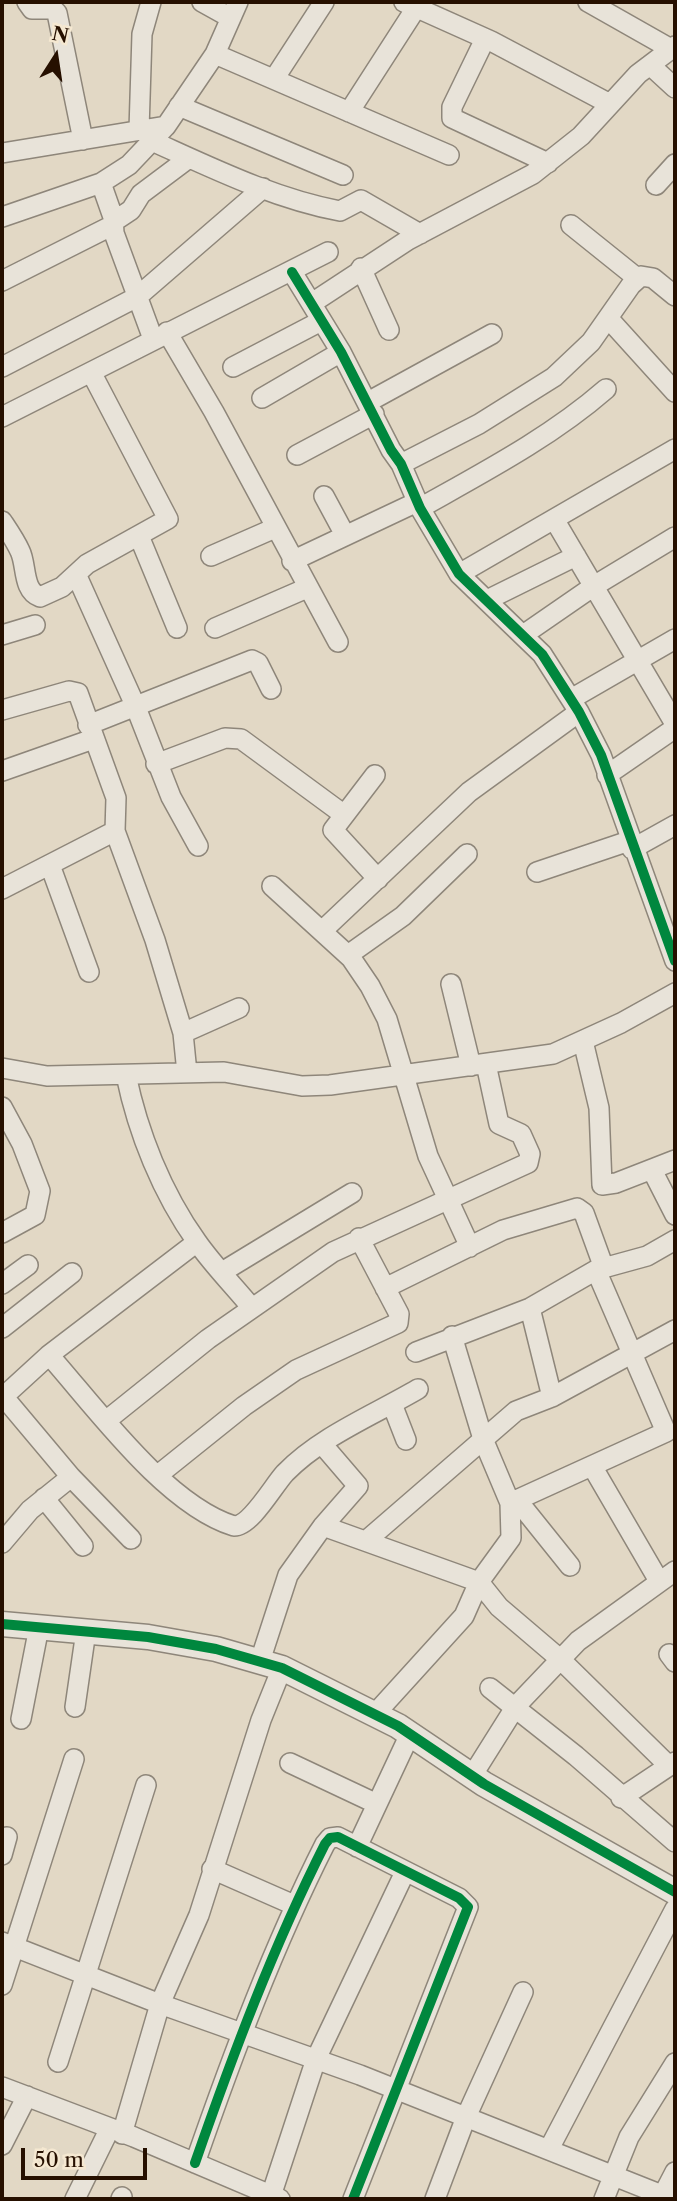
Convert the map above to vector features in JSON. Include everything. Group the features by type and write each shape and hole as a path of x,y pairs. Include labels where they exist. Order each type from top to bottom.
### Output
{"street":[{"path":"27,2 32,9 53,9 57,13 83,140"},
{"path":"2,217 101,183 129,165 145,136 142,34 151,2"},
{"path":"2,153 83,140 145,136 166,126 215,54 233,9 202,2"},
{"path":"274,79 324,2"},
{"path":"233,367 316,312 361,268 510,188 548,163 580,136 608,103 673,47 587,2"},
{"path":"349,112 421,6 608,103"},
{"path":"485,39 452,107 452,118 548,163"},
{"path":"215,54 449,155"},
{"path":"650,65 675,88"},
{"path":"179,106 344,175"},
{"path":"145,136 189,158 263,188 340,211 360,200 420,234"},
{"path":"2,281 113,223 131,210 141,194 189,158"},
{"path":"656,185 675,164"},
{"path":"101,183 137,297 160,336 220,423 338,642"},
{"path":"2,367 137,297 263,188"},
{"path":"571,225 637,278"},
{"path":"2,417 328,252"},
{"path":"361,268 389,330"},
{"path":"292,272 341,352 390,450 401,464 419,505 459,574 542,654 575,706 607,775 631,845 669,924 675,961"},
{"path":"401,464 479,424 547,382 591,342 637,278 649,275 675,296"},
{"path":"608,318 675,392"},
{"path":"297,455 492,334"},
{"path":"262,398 341,352"},
{"path":"2,521 20,550 25,574 35,595 43,597 88,564 167,521 168,513 91,372"},
{"path":"292,561 345,535 419,505 511,456 580,412 606,389"},
{"path":"459,574 675,449"},
{"path":"324,496 345,535"},
{"path":"554,519 675,726 607,775"},
{"path":"211,556 275,528"},
{"path":"139,536 177,628"},
{"path":"523,635 594,586 675,537"},
{"path":"487,600 576,556"},
{"path":"76,574 135,705 156,765 181,819 198,846"},
{"path":"215,628 307,588"},
{"path":"2,635 35,625"},
{"path":"322,931 469,792 575,706 637,660 675,639"},
{"path":"2,771 90,732 135,705 252,660 258,663 271,690"},
{"path":"2,710 73,690 80,697 90,732 116,798 115,831 155,940 183,1033 187,1073"},
{"path":"156,765 225,738 241,739 343,814"},
{"path":"375,775 335,823 333,832 378,879"},
{"path":"537,872 631,845 675,825"},
{"path":"2,889 115,831"},
{"path":"348,955 403,916 467,854"},
{"path":"50,865 89,972"},
{"path":"272,886 348,955 360,970 382,1010 405,1075 422,1139 445,1198 470,1247"},
{"path":"107,1420 252,1308 359,1238 530,1160 521,1133 499,1124 451,984"},
{"path":"2,1068 47,1076 224,1072 302,1086 405,1075 553,1054 675,993"},
{"path":"183,1033 239,1008"},
{"path":"583,1041 600,1108 601,1182 607,1186 675,1160"},
{"path":"126,1075 141,1136 197,1242 252,1308"},
{"path":"2,1107 22,1144 40,1191 35,1215 2,1233"},
{"path":"652,1170 675,1214"},
{"path":"222,1272 352,1193"},
{"path":"384,1288 529,1221 580,1208 584,1213 600,1269 632,1356 671,1429 514,1501"},
{"path":"158,1475 244,1406 296,1370 398,1323 399,1314 359,1238"},
{"path":"416,1352 530,1308 600,1269 647,1256 675,1240"},
{"path":"131,1539 71,1477 3,1397 50,1354 197,1242"},
{"path":"2,1284 28,1265"},
{"path":"2,1328 72,1273"},
{"path":"530,1308 552,1397"},
{"path":"367,1540 516,1411 552,1397 632,1356 675,1330"},
{"path":"452,1336 483,1439 514,1501 570,1566"},
{"path":"50,1354 158,1475 201,1510 239,1526 246,1522 295,1464 322,1444 418,1390"},
{"path":"393,1404 406,1440"},
{"path":"75,2199 116,2131 160,2004 199,1915 261,1720 288,1575 323,1526 358,1486 322,1444"},
{"path":"472,1776 516,1706 578,1641 667,1576 592,1465"},
{"path":"2,1543 44,1498 71,1477"},
{"path":"44,1498 83,1546"},
{"path":"375,1714 464,1616 479,1582 511,1538 514,1501"},
{"path":"323,1526 479,1582 499,1607 561,1659 672,1764 621,1798"},
{"path":"2,1624 161,1639 271,1664 375,1714 472,1776 675,1892"},
{"path":"21,1720 39,1627"},
{"path":"75,1707 86,1631"},
{"path":"489,1688 516,1706 675,1842"},
{"path":"357,1847 410,1734"},
{"path":"2,1985 8,1944 74,1759"},
{"path":"290,1763 377,1804"},
{"path":"58,2062 146,1785"},
{"path":"195,2164 241,2033 294,1905 330,1838 338,1837 459,1898 468,1907 353,2199"},
{"path":"212,1869 294,1905"},
{"path":"2,2087 116,2131 274,2198 316,2059 405,1872"},
{"path":"549,2149 675,1909"},
{"path":"8,1944 160,2004 395,2089 668,2197 675,2172"},
{"path":"435,2199 466,2117 523,1992"},
{"path":"604,2199 629,2137 675,2063"},
{"path":"2,2145 27,2096"}],"cycle path":[{"path":"292,272 341,352 391,450 401,464 420,508 459,574 542,654 579,712 601,755 675,961"},
{"path":"2,1624 148,1637 216,1649 282,1668 398,1726 484,1784 675,1892"},
{"path":"195,2163 239,2041 288,1922 325,1844 330,1838 338,1837 459,1898 468,1907 353,2199"}]}
